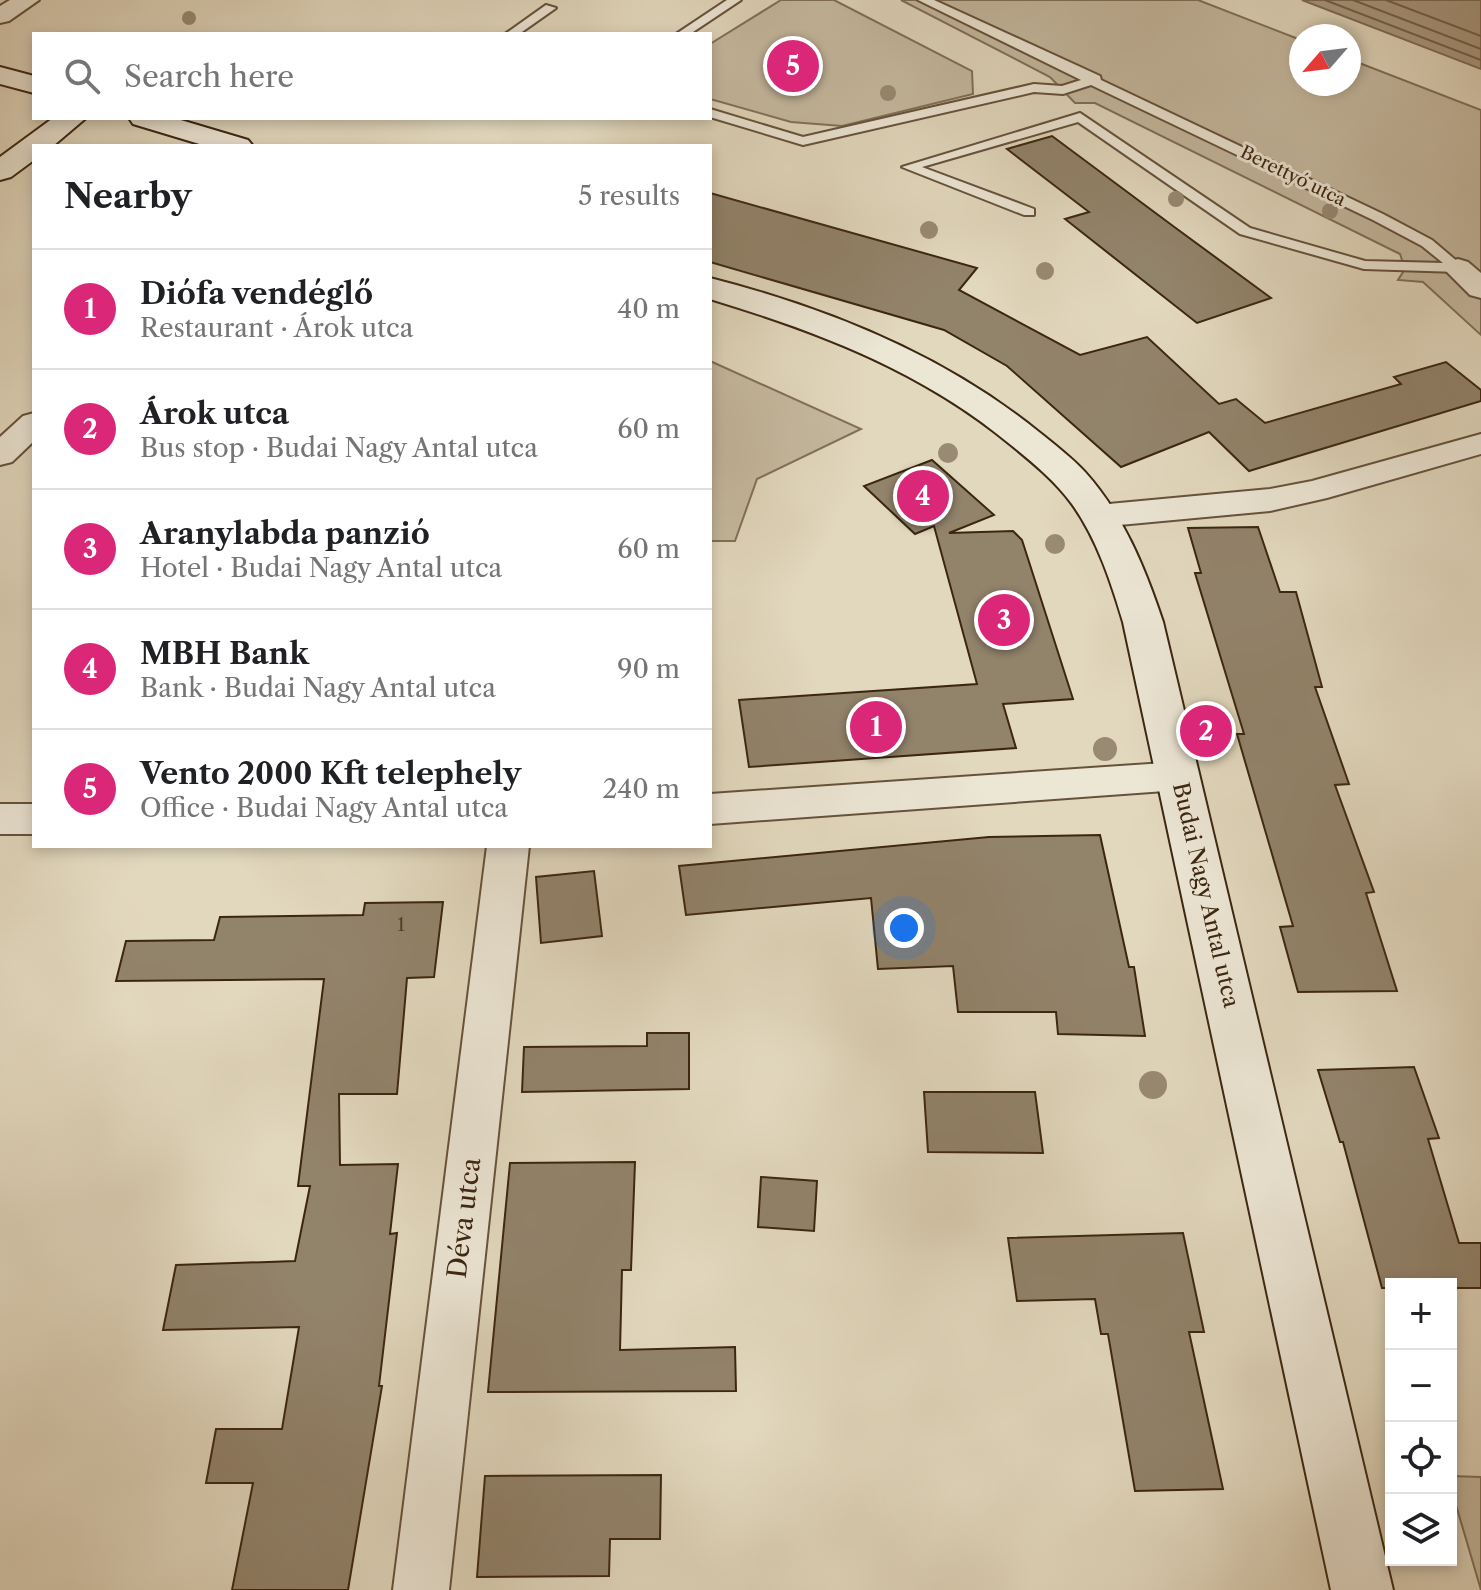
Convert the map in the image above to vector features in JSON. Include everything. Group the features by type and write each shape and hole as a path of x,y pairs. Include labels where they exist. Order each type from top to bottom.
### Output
{"main road":[{"path":"0,75 32,84"},
{"path":"37,144 69,120"},
{"path":"150,120 231,144"},
{"path":"0,171 32,147"},
{"name":"Budai Nagy Antal utca","path":"712,289 877,345 931,371 986,405 1017,430 1072,479 1098,516 1131,583 1179,776 1362,1590"}],"street":[{"path":"0,16 27,0"},
{"name":"Berettyó utca","path":"1458,268 1481,289"},
{"path":"0,455 32,425"},
{"path":"1098,516 1285,497 1481,444"},
{"path":"712,809 1179,776"},
{"path":"0,819 32,819"},
{"name":"Déva utca","path":"421,1590 508,848"}],"lane":[{"path":"685,32 735,0"},
{"name":"Berettyó utca","path":"924,0 1095,79 1378,217 1427,243 1458,268"},
{"path":"514,32 550,8"},
{"path":"712,114 803,141 1034,88 1063,90 1095,79"},
{"path":"1029,212 909,167 1080,117 1245,231 1364,265 1458,268"}],"shaded area":[{"path":"781,0 834,0 972,71 973,94 842,126 791,122 712,100 712,43"},
{"path":"901,0 1198,0 1289,35 1289,96 1361,96 1361,64 1481,110 1481,335 1423,282 1398,280 1405,269 1400,254 1095,103 1075,103 1050,77"},
{"path":"712,362 861,429 757,479 735,541 712,541"},
{"path":"1457,1476 1481,1477 1481,1590 1457,1508"}],"water":[{"path":"1302,0 1481,0 1481,69"}],"building":[{"path":"1052,136 1271,298 1197,323 1065,219 1089,212 1007,149"},
{"path":"712,194 977,268 959,290 1080,355 1147,337 1219,404 1236,399 1265,423 1401,384 1394,377 1446,362 1481,390 1481,401 1249,471 1209,432 1121,467 1007,366 944,330 712,263"},
{"path":"932,460 994,515 949,533 1013,531 1022,540 1073,699 1003,704 1016,748 749,767 739,700 977,684 934,526 915,534 864,486"},
{"path":"1258,527 1280,592 1296,592 1322,687 1315,687 1349,784 1335,785 1374,892 1366,893 1397,991 1298,992 1280,927 1293,926 1237,734 1244,734 1195,573 1201,573 1188,528"},
{"path":"1100,835 1129,967 1134,967 1145,1036 1058,1034 1056,1012 958,1012 953,966 878,969 871,898 686,915 679,866 989,837"},
{"path":"594,871 602,936 541,943 536,877"},
{"path":"443,902 434,977 407,978 397,1094 339,1094 340,1165 398,1164 390,1234 397,1233 379,1386 382,1386 348,1590 232,1590 253,1483 206,1483 216,1429 282,1429 299,1327 163,1330 176,1265 295,1261 310,1186 298,1186 324,979 116,981 126,941 214,940 220,917 363,915 365,903"},
{"path":"647,1033 689,1033 689,1089 522,1092 524,1047 647,1046"},
{"path":"1414,1067 1439,1138 1428,1139 1459,1243 1481,1243 1481,1288 1457,1288 1457,1278 1385,1278 1385,1288 1382,1288 1343,1142 1340,1142 1318,1070"},
{"path":"924,1092 1035,1092 1043,1153 928,1152"},
{"path":"635,1162 631,1270 622,1270 620,1350 735,1347 736,1391 488,1392 510,1163"},
{"path":"761,1177 817,1181 814,1231 758,1227"},
{"path":"1183,1233 1204,1332 1189,1332 1223,1489 1135,1491 1108,1334 1101,1334 1095,1299 1017,1301 1008,1238"},
{"path":"661,1475 660,1539 610,1539 609,1576 477,1577 485,1476"}],"place":[{"name":"Vento 2000 Kft telephely","path":"793,66"},
{"name":"MBH Bank","path":"923,496"},
{"name":"Aranylabda panzió","path":"1004,620"},
{"name":"Diófa vendéglő","path":"876,727"},
{"name":"Árok utca","path":"1206,731"}]}
